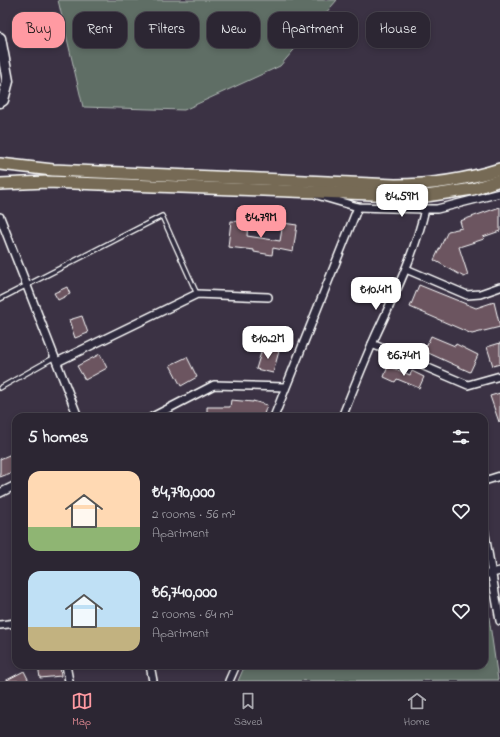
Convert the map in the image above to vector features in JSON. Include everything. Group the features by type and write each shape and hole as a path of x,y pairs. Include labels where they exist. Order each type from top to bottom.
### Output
{"main road":[{"path":"0,164 53,170 395,185 425,185 446,182 500,169"},
{"path":"0,184 47,182 426,196 473,188 500,180"}],"street":[{"path":"0,38 8,81 3,100 0,102"},
{"path":"303,191 358,207 425,209 437,209 500,193"},
{"path":"276,413 358,207"},
{"path":"344,413 372,344 406,269 420,232 425,209"},
{"path":"0,216 76,413"},
{"path":"406,269 467,295 480,294 500,287"},
{"path":"56,359 197,294 268,297"},
{"path":"372,344 468,385 500,376"},
{"path":"160,413 214,385 286,387"},
{"path":"488,480 500,476"},
{"path":"0,493 12,487"},
{"path":"488,543 496,572 500,621"},
{"path":"0,625 12,624"},
{"path":"67,669 69,681"},
{"path":"150,669 152,681"},
{"path":"229,681 234,669"}],"lane":[{"path":"0,299 162,216 197,294"},
{"path":"0,388 56,359"}],"green space":[{"path":"58,0 337,0 327,12 268,12 268,48 296,48 280,66 184,110 83,107 65,30 65,12 61,12"},
{"path":"488,611 498,680 238,681 243,669 488,669"}],"building":[{"path":"500,207 500,231 483,237 484,239 459,247 468,275 464,277 434,260 448,231 462,228 460,221"},
{"path":"231,221 248,222 247,236 280,241 283,223 297,225 293,252 273,248 272,255 254,252 254,250 228,247"},
{"path":"419,285 476,308 494,302 500,327 472,334 410,307"},
{"path":"67,287 70,294 58,300 54,293"},
{"path":"82,316 88,333 75,338 69,320"},
{"path":"431,336 455,346 456,344 478,355 470,372 424,351"},
{"path":"500,343 500,364 493,366 487,347"},
{"path":"263,346 279,351 273,373 256,369"},
{"path":"100,354 107,368 85,380 77,366"},
{"path":"187,357 197,377 181,386 170,365"},
{"path":"388,366 410,375 412,371 424,377 419,388 397,379 395,382 384,377"},
{"path":"500,393 500,421 499,422 490,396"},
{"path":"231,400 253,401 267,405 264,413 207,413 207,407 230,407"},
{"path":"12,454 12,472 0,477 0,459"},
{"path":"39,669 60,669 61,676 40,678"},
{"path":"24,671 29,681 5,681"}]}
